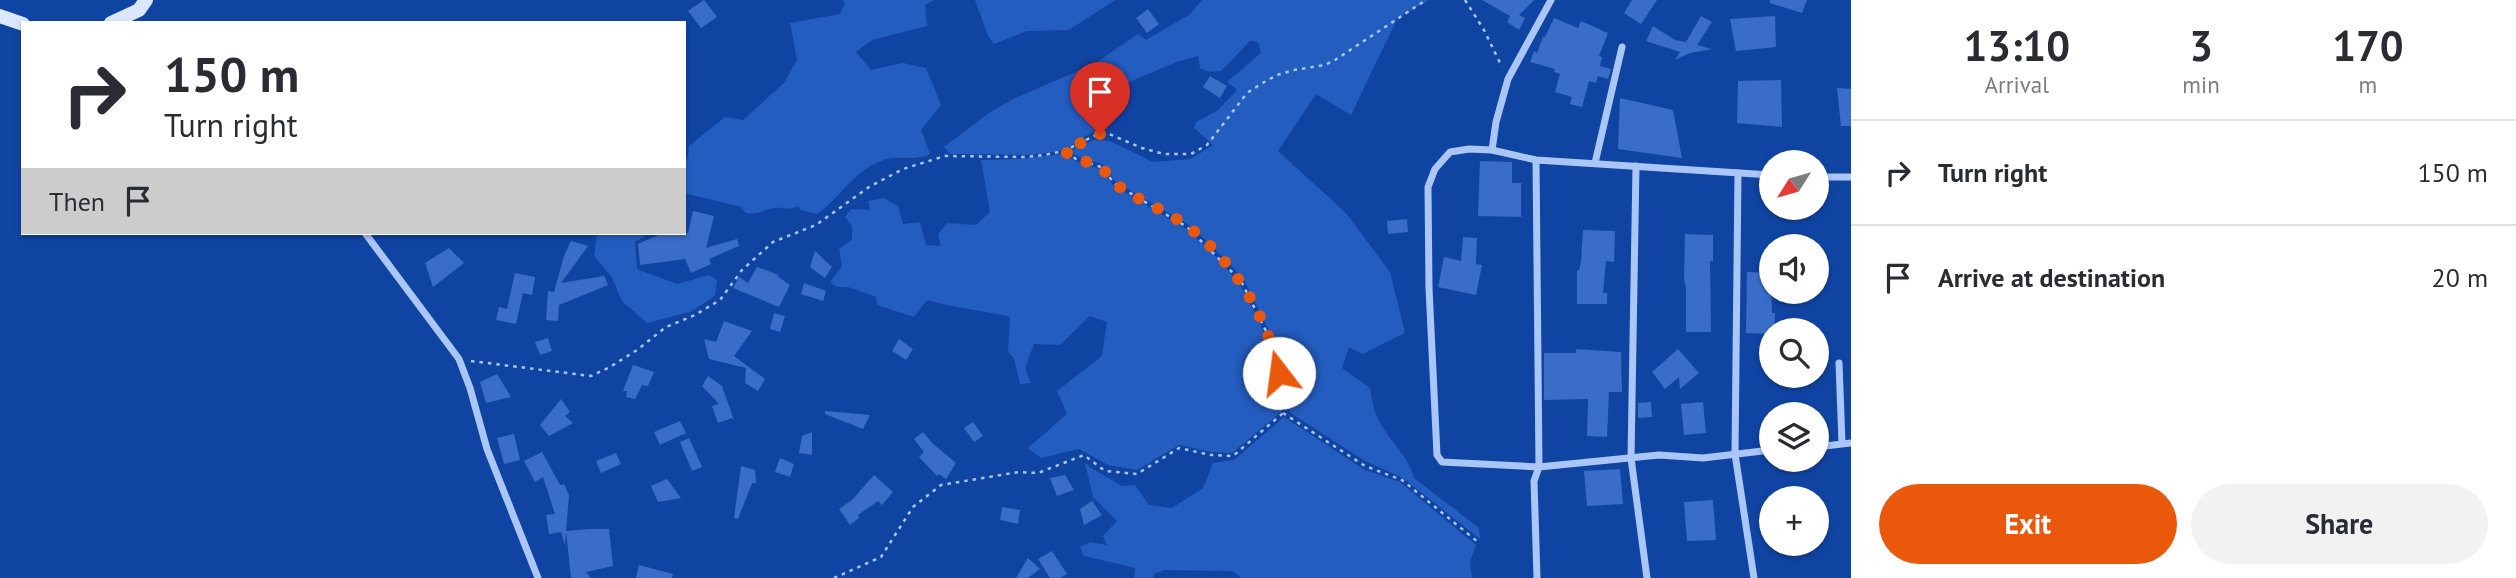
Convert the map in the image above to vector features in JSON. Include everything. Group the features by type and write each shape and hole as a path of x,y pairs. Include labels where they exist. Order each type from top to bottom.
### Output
{"main road":[{"path":"115,21 139,10 146,0"},
{"path":"0,16 21,23"}],"street":[{"path":"1492,150 1496,122 1508,79 1551,0"},
{"path":"1595,163 1622,47"},
{"path":"1759,174 1536,160 1492,150 1469,149 1450,152 1435,169 1428,187 1429,288 1437,456 1442,462 1539,467 1659,455 1703,458 1759,451"},
{"path":"1536,160 1539,467 1534,481 1537,578"},
{"path":"1636,166 1632,458 1647,578"},
{"path":"1738,173 1735,454 1754,578"},
{"path":"1829,177 1851,177"},
{"path":"366,235 458,359 470,388 487,449 538,578"},
{"path":"1839,363 1842,443"},
{"path":"1829,445 1851,443"}],"path":[{"path":"458,359 590,376 637,350 666,327 695,315 720,300 742,270 773,242 816,225 869,187 918,163 945,156 1026,157 1064,151 1100,134 1109,134 1164,154 1191,154 1207,145 1247,93 1285,72 1335,61 1426,0"},
{"path":"1465,0 1472,6 1508,79"},
{"path":"834,578 881,557 913,507 941,485 1019,472 1038,474 1084,455 1105,471 1137,474 1179,448 1211,455 1233,456 1283,413 1291,398 1279,373 1274,347 1241,281 1188,227 1115,184 1101,167 1076,159 1064,151"},
{"path":"1283,413 1366,466 1402,480 1478,542"}],"shaded area":[{"path":"842,0 935,0 925,5 927,26 872,40 856,52 871,70 903,63 926,68 941,105 921,130 930,154 887,159 872,165 817,214 801,210 798,206 746,213 741,207 686,193 686,160 689,146 725,117 743,120 784,83 797,60 790,23 840,14 845,3"},
{"path":"975,0 1115,0 1069,30 1027,31 994,44 989,38"},
{"path":"1202,0 1429,0 1397,19 1351,115 1316,94 1278,151 1346,213 1390,272 1405,333 1363,354 1349,347 1342,368 1370,388 1377,417 1408,463 1414,478 1479,528 1480,539 1403,478 1365,461 1289,412 1293,397 1282,373 1277,346 1243,278 1186,223 1116,182 1102,164 1069,151 1094,140 1110,141 1153,162 1191,159 1213,145 1194,128 1196,122 1217,111 1237,90 1227,82 1261,53 1258,42 1250,41 1221,71 1209,72 1200,68 1198,56 1176,62 1125,84 1105,124 1064,150 1032,155 950,154 944,147 989,113 1013,99 1094,64 1138,34 1146,40 1189,15"},
{"path":"1063,154 1100,169 1114,186 1186,229 1210,250 1239,283 1271,348 1277,374 1287,398 1281,412 1232,453 1211,452 1179,445 1137,470 1108,465 1079,449 1041,458 1028,448 1067,414 1057,391 1102,356 1107,322 1090,316 1060,345 1034,344 1025,368 1031,383 1020,384 1014,358 1008,352 1010,317 927,300 914,317 877,305 876,297 848,287 837,287 830,282 842,266 839,249 852,240 852,226 845,217 851,209 870,210 868,201 884,198 898,206 903,224 920,222 926,245 941,246 938,234 947,223 976,225 990,212 981,160"},
{"path":"597,235 647,235 635,242 637,269 677,284 709,275 717,280 715,296 690,312 647,323 622,301 611,276 594,256"},
{"path":"1284,417 1365,470 1400,482 1476,545 1470,562 1472,578 1242,578 1232,571 1164,570 1154,574 1153,578 1134,578 1135,568 1084,556 1080,547 1090,542 1107,545 1103,536 1117,521 1093,497 1085,463 1122,486 1135,485 1149,505 1172,508 1203,488 1213,463 1234,460"}],"building":[{"path":"704,0 717,17 701,28 688,11"},
{"path":"1482,0 1534,0 1519,15 1525,18 1519,30 1507,22 1510,16"},
{"path":"1632,0 1657,0 1641,24 1624,13"},
{"path":"1770,0 1807,0 1802,13 1770,3"},
{"path":"1148,9 1159,24 1147,33 1136,18"},
{"path":"1701,16 1712,22 1697,45 1712,49 1690,53 1675,60 1680,52 1646,41 1653,26 1675,40 1686,42"},
{"path":"1775,16 1776,47 1736,51 1730,19"},
{"path":"1554,18 1578,28 1581,21 1608,33 1599,56 1602,57 1600,66 1611,69 1608,79 1598,76 1596,83 1589,81 1582,107 1570,104 1572,97 1555,92 1560,74 1554,72 1555,69 1530,62"},
{"path":"1210,76 1227,86 1220,98 1203,87"},
{"path":"1781,80 1782,127 1737,123 1738,81"},
{"path":"1837,88 1851,89 1851,126 1841,126"},
{"path":"1620,98 1673,110 1682,158 1618,149"},
{"path":"1480,161 1512,162 1512,183 1521,183 1521,217 1478,216"},
{"path":"693,211 714,216 706,248 737,239 739,246 709,259 711,264 691,273 685,259 640,265 638,244 658,235 688,233"},
{"path":"1407,219 1408,232 1388,234 1387,221"},
{"path":"1583,230 1615,231 1614,262 1606,261 1603,293 1607,293 1607,304 1577,304 1577,270 1581,262"},
{"path":"1685,234 1713,235 1713,261 1710,261 1711,332 1686,332"},
{"path":"1463,237 1477,238 1476,264 1482,265 1476,295 1438,287 1444,257 1461,261"},
{"path":"571,241 588,246 561,283 604,276 608,285 559,305 558,321 546,320 548,291 554,292"},
{"path":"449,248 464,263 433,287 425,263"},
{"path":"815,251 832,267 825,278 810,267"},
{"path":"757,267 779,275 777,276 790,285 779,307 733,288 739,277 748,283"},
{"path":"1747,272 1759,272 1759,304 1772,304 1775,318 1759,318 1759,334 1746,333"},
{"path":"515,273 535,277 532,295 523,293 516,324 496,320 499,307 507,309"},
{"path":"804,283 826,291 823,301 801,294"},
{"path":"774,313 785,316 780,332 770,329"},
{"path":"724,321 752,331 734,356 765,379 758,391 745,383 746,368 709,359 704,339 716,342"},
{"path":"548,338 552,351 540,355 535,342"},
{"path":"899,339 913,349 906,360 892,351"},
{"path":"1576,349 1621,352 1622,392 1609,392 1607,437 1587,436 1588,399 1544,400 1544,353 1576,353"},
{"path":"1678,349 1699,373 1680,389 1679,377 1665,389 1652,372"},
{"path":"633,365 654,372 648,386 642,385 635,399 626,397 627,391 623,391"},
{"path":"497,374 511,397 486,403 480,382"},
{"path":"708,376 722,386 734,420 732,418 718,423 712,406 719,404 702,386"},
{"path":"561,399 570,412 565,416 573,423 549,436 540,425"},
{"path":"1651,402 1652,417 1638,418 1638,403"},
{"path":"1703,402 1706,433 1684,435 1681,404"},
{"path":"825,411 870,415 863,429 825,414"},
{"path":"680,421 686,433 660,445 654,432"},
{"path":"973,422 983,436 974,442 964,428"},
{"path":"812,432 812,455 799,453 802,436"},
{"path":"923,432 956,463 946,479 939,474 937,476 919,457 924,452 914,439"},
{"path":"514,434 520,460 504,464 497,438"},
{"path":"689,438 702,467 692,471 680,442"},
{"path":"542,452 560,485 564,484 569,495 565,545 561,532 549,534 546,515 555,514 543,477 535,482 524,461"},
{"path":"616,453 621,464 601,473 596,461"},
{"path":"780,458 794,464 790,477 775,472"},
{"path":"741,466 755,470 756,483 752,483 738,519 734,518"},
{"path":"1620,469 1623,504 1587,506 1584,471"},
{"path":"874,475 893,492 882,505 878,501 858,515 859,518 850,525 839,509 852,500"},
{"path":"1065,475 1074,490 1057,496 1050,478"},
{"path":"667,479 681,498 658,502 651,486"},
{"path":"1713,500 1716,540 1687,541 1684,502"},
{"path":"1092,501 1102,515 1084,525 1080,509"},
{"path":"1002,507 1020,510 1018,524 1000,520"},
{"path":"609,529 613,566 586,572 591,578 571,578 566,531"},
{"path":"1052,551 1067,574 1060,578 1050,578 1038,559"},
{"path":"1028,558 1040,569 1028,578 1016,578"},
{"path":"639,565 673,574 672,578 636,578"}],"route":[{"path":"1100,134 1064,151 1076,159 1101,167 1115,184 1188,227 1209,247 1241,281 1274,347 1279,373"}]}
